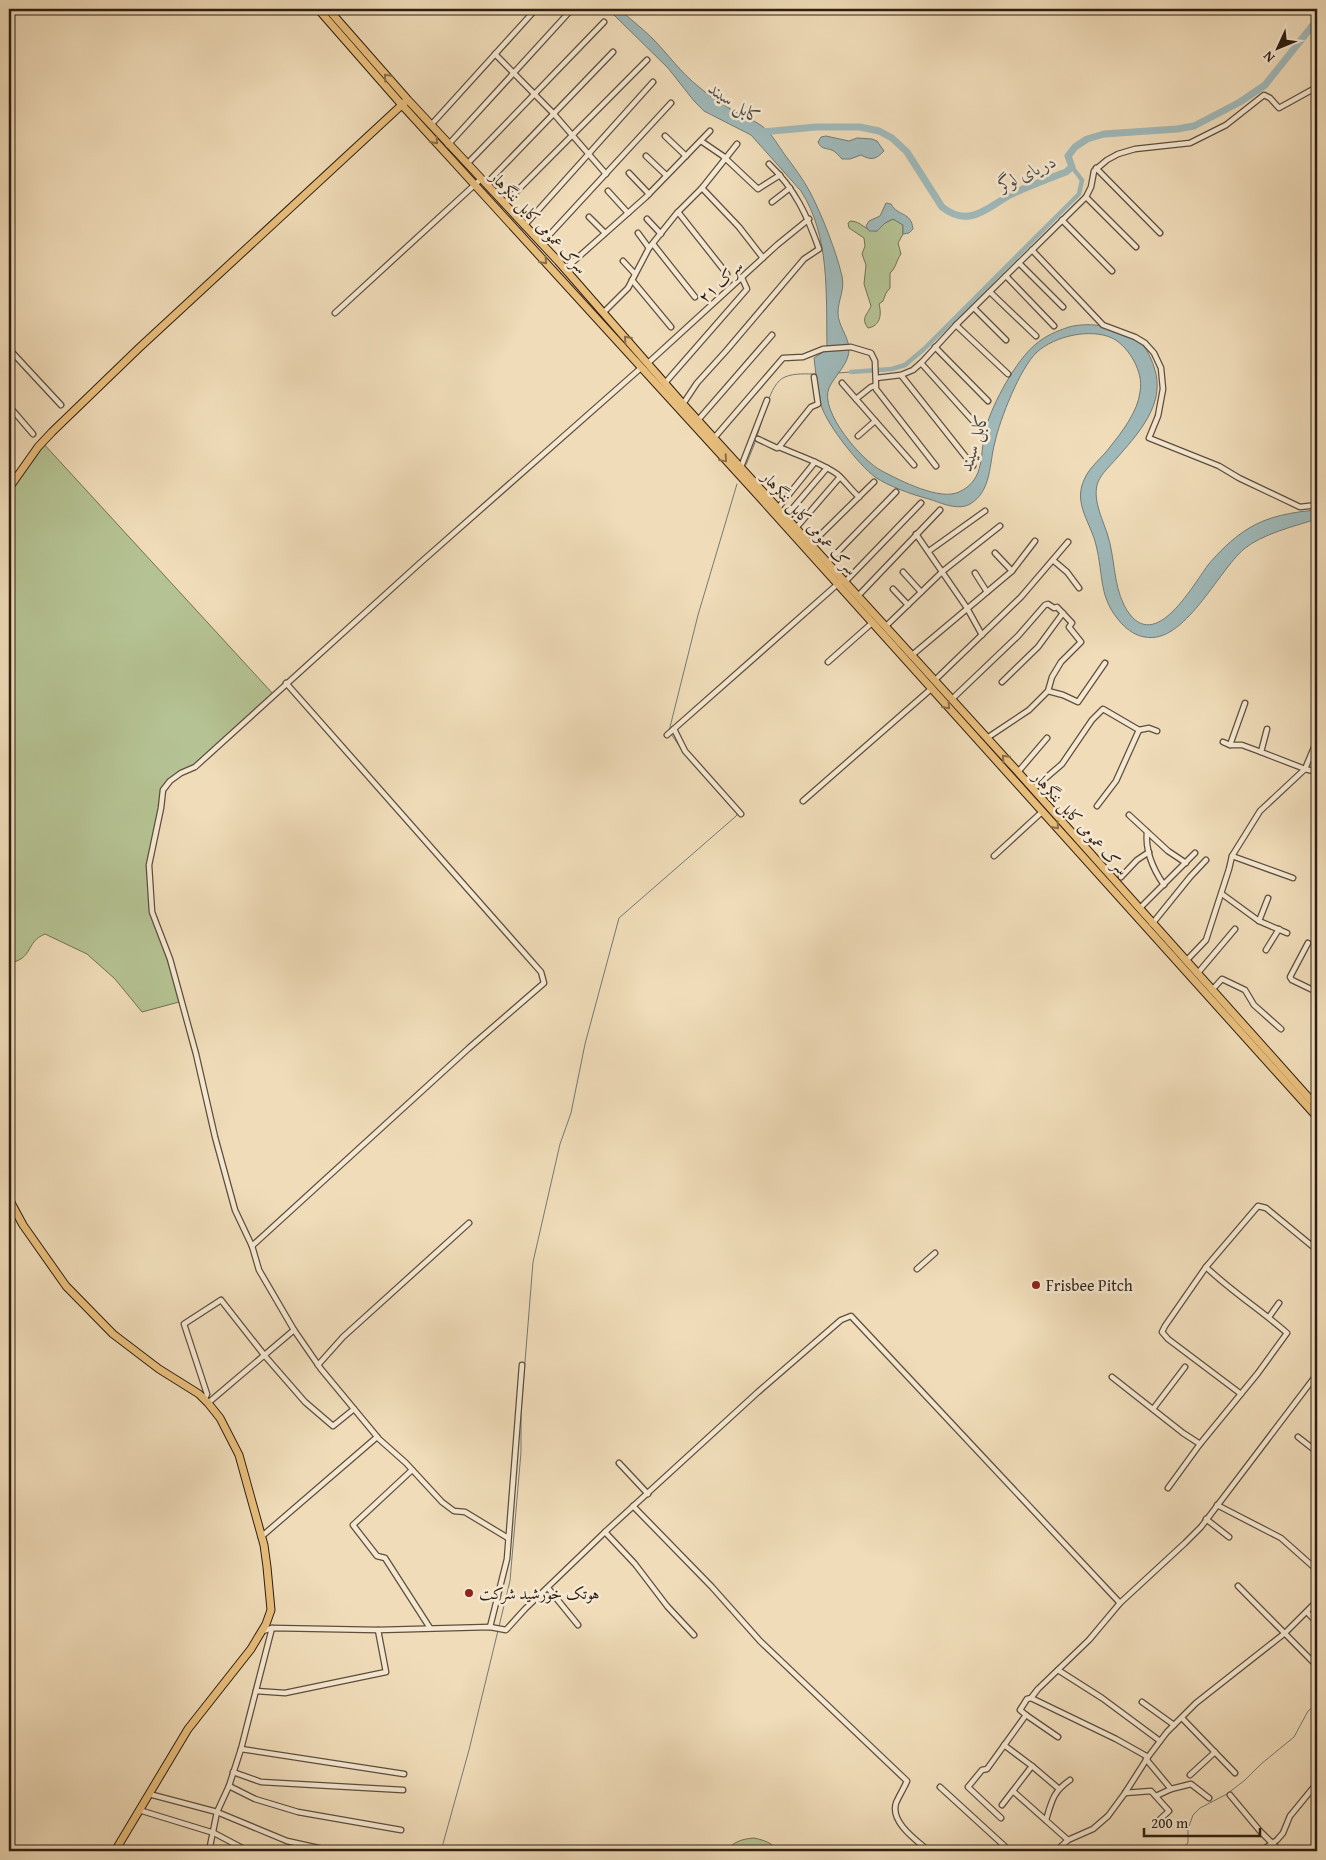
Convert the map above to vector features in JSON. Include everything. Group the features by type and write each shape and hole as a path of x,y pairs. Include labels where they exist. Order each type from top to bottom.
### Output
{"highway":[{"path":"9,488 38,447 52,432 139,348 405,102 318,9"},
{"name":"سرک عمومی کابل ننگرهار","path":"328,9 405,102 646,364 842,582 858,596 1018,772 1033,790 1045,809 1317,1117"},
{"name":"سرک عمومی کابل ننگرهار","path":"405,102 431,125 467,164 480,183 504,204 565,269 646,364 699,419 828,563 872,623 931,689 1139,909 1317,1107"},
{"path":"9,1199 23,1225 66,1286 113,1334 207,1401 220,1418 239,1455 267,1567 271,1610 262,1631 251,1649 188,1729 115,1851"}],"street":[{"path":"431,125 536,9"},
{"path":"448,145 572,9"},
{"path":"467,164 604,22"},
{"path":"335,313 480,183 613,52"},
{"path":"495,54 535,93 606,174"},
{"path":"504,204 647,60"},
{"path":"524,226 653,82"},
{"path":"876,373 900,375 913,370 921,363 956,325 1086,197 1092,187 1092,175 1096,168 1118,154 1135,149 1190,143 1237,118 1264,96 1270,98 1279,108 1317,87"},
{"path":"541,244 671,103"},
{"path":"565,269 649,194 710,131"},
{"path":"666,136 686,156"},
{"path":"701,141 725,158 758,189 780,175"},
{"path":"603,313 624,293 649,248 678,212 702,188 737,144"},
{"path":"646,156 666,175"},
{"path":"683,404 696,383 726,351 804,259 819,249 809,219 790,188 769,164"},
{"path":"1096,168 1160,232"},
{"path":"629,173 649,194"},
{"path":"702,188 739,227 764,258"},
{"path":"772,202 790,188"},
{"path":"608,191 628,212"},
{"path":"1086,197 1136,247"},
{"path":"678,212 727,274"},
{"path":"589,217 605,233"},
{"path":"647,219 661,234"},
{"name":"سرک ۲۱","path":"508,1538 465,1512 454,1510 442,1502 377,1437 318,1365 294,1330 259,1270 252,1246 235,1210 170,959 152,912 149,865 163,790 170,781 181,773 195,767 809,219"},
{"path":"1062,220 1112,271"},
{"path":"638,233 649,248"},
{"path":"653,244 695,297"},
{"path":"1032,250 1103,324 1135,337 1145,343 1154,353 1161,368 1163,389 1158,416 1149,438 1218,466 1300,507 1317,505"},
{"path":"622,261 635,274"},
{"path":"1019,263 1063,307"},
{"path":"1006,276 1054,326"},
{"path":"665,383 747,289 742,278"},
{"path":"632,280 671,327"},
{"path":"990,292 1036,336"},
{"path":"974,308 1006,340"},
{"path":"956,325 1008,374"},
{"path":"699,419 772,335"},
{"path":"715,437 783,358 803,357 823,349 851,347 871,353 874,357 875,386 936,466"},
{"path":"936,347 988,401"},
{"path":"9,349 11,355 61,406"},
{"path":"921,363 974,422"},
{"path":"900,375 973,466"},
{"path":"779,447 811,407 818,404 814,377"},
{"path":"842,383 914,465"},
{"path":"856,400 871,387 875,386"},
{"path":"741,467 767,400"},
{"path":"9,406 34,434"},
{"path":"858,436 875,421"},
{"path":"758,439 827,468 840,477 859,497"},
{"path":"778,508 815,462"},
{"path":"786,516 827,468"},
{"path":"796,528 840,477"},
{"path":"811,544 874,482"},
{"path":"828,563 896,492"},
{"path":"667,735 842,582 921,504"},
{"path":"858,596 940,510"},
{"path":"929,551 985,511"},
{"path":"885,627 943,571 1000,526"},
{"path":"916,534 943,571 982,635"},
{"path":"911,656 1012,571 1035,541"},
{"path":"934,681 1020,597 1068,542"},
{"path":"995,553 1012,571"},
{"path":"1054,560 1079,588"},
{"path":"903,572 922,592"},
{"path":"975,573 987,592"},
{"path":"893,588 908,605"},
{"path":"951,700 1018,636 1045,605 1057,607 1064,613 1072,623 1069,627 1082,642 1062,662 1052,677 1048,691 1029,710 987,738"},
{"path":"1002,682 1038,647 1064,613"},
{"path":"828,662 872,623"},
{"path":"1048,691 1078,702 1105,662"},
{"path":"252,1246 469,1048 544,983 541,972 286,684"},
{"path":"803,801 931,689"},
{"path":"1230,745 1245,703"},
{"path":"1033,790 1062,764 1092,720 1103,709 1139,730 1149,728 1157,731"},
{"path":"674,729 686,751 741,814"},
{"path":"1261,752 1267,729"},
{"path":"1097,806 1116,781 1139,730"},
{"path":"1018,772 1047,738"},
{"path":"1186,961 1206,940 1230,869 1232,856 1260,811 1305,769 1317,740"},
{"path":"1223,742 1230,745 1242,745 1317,772"},
{"path":"994,856 1045,809"},
{"path":"1129,815 1168,850 1186,863"},
{"path":"1148,832 1149,852 1154,871 1164,885"},
{"path":"1121,877 1137,860 1149,852"},
{"path":"1139,909 1194,853"},
{"path":"1232,856 1293,878"},
{"path":"1152,924 1206,860"},
{"path":"1222,894 1259,921 1287,933"},
{"path":"1259,921 1268,898"},
{"path":"1197,974 1235,928"},
{"path":"1266,950 1279,929"},
{"path":"1308,943 1290,977 1292,980 1317,992"},
{"path":"1212,990 1222,979 1245,990 1254,1006 1281,1029"},
{"path":"1317,1037 1317,1042"},
{"path":"1241,1394 1168,1339 1162,1332 1165,1326 1206,1268 1258,1206 1266,1208 1317,1250"},
{"path":"318,1365 344,1337 469,1223"},
{"path":"917,1269 935,1254"},
{"path":"1168,1488 1287,1333 1269,1317 1226,1286 1206,1268"},
{"path":"207,1401 207,1394 184,1324 221,1300 265,1356 305,1402 333,1426 354,1409"},
{"path":"1269,1317 1279,1303"},
{"path":"262,1631 272,1628 378,1630 490,1627 506,1630 605,1532 841,1320 851,1316 1120,1603"},
{"path":"207,1401 265,1356 294,1330"},
{"path":"490,1627 507,1559 522,1365"},
{"path":"1153,1409 1185,1367"},
{"path":"1058,1737 1020,1710 1027,1699 1031,1698 1089,1640 1120,1603 1185,1543 1217,1505 1317,1375"},
{"path":"1112,1377 1200,1444"},
{"path":"1298,1436 1317,1452"},
{"path":"261,1537 377,1437"},
{"path":"619,1463 648,1494"},
{"path":"412,1470 353,1525 377,1556 384,1558 430,1628"},
{"path":"1217,1505 1281,1538 1317,1569"},
{"path":"634,1506 712,1587 760,1641 907,1781 896,1804 895,1815 899,1822 929,1851"},
{"path":"1206,1519 1230,1536"},
{"path":"605,1532 635,1564 667,1606 694,1635"},
{"path":"1238,1586 1317,1666"},
{"path":"548,1588 578,1624"},
{"path":"1056,1851 1068,1840 1093,1829 1108,1816 1147,1758 1174,1725 1196,1703 1285,1633 1317,1600"},
{"path":"1307,1612 1317,1623"},
{"path":"208,1851 214,1834 217,1812 229,1786 241,1749 272,1628"},
{"path":"256,1691 285,1693 386,1672 378,1630"},
{"path":"1058,1670 1102,1698 1160,1741"},
{"path":"1031,1698 1116,1739 1147,1758 1171,1789"},
{"path":"1142,1702 1174,1725"},
{"path":"1001,1818 968,1787 982,1770 987,1770 1026,1715"},
{"path":"1182,1718 1235,1773"},
{"path":"1004,1745 1058,1788"},
{"path":"241,1749 404,1774"},
{"path":"1190,1775 1215,1752"},
{"path":"1002,1805 1014,1792 1032,1766"},
{"path":"234,1772 261,1782 403,1790"},
{"path":"1046,1820 1058,1788 1070,1780"},
{"path":"1156,1796 1171,1789 1191,1784 1209,1798"},
{"path":"1261,1851 1277,1840 1283,1833 1290,1816 1317,1785"},
{"path":"229,1786 255,1800 298,1812 401,1830"},
{"path":"940,1788 1010,1851"},
{"path":"1125,1793 1152,1791 1169,1811 1157,1822"},
{"path":"1014,1792 1068,1840"},
{"path":"148,1794 217,1812 287,1841 332,1851"},
{"path":"1230,1795 1280,1851"},
{"path":"139,1810 214,1834 248,1851"}],"green space":[{"path":"893,219 903,225 903,234 898,243 901,254 890,273 890,288 883,301 879,304 878,322 868,328 865,316 871,306 864,284 866,265 862,254 865,246 864,238 849,228 848,223 854,221 873,231 877,231 885,223"},
{"path":"42,442 274,695 195,767 181,773 163,790 149,865 152,912 170,959 179,1002 142,1012 115,979 87,954 45,934 34,941 22,958 9,963 9,488"},
{"path":"754,1838 768,1842 779,1851 725,1851 731,1845 745,1839"}],"water":[{"path":"605,9 619,9 652,38 686,76 703,91 721,104 766,129 807,187 828,233 843,281 838,313 849,353 845,364 829,388 830,409 844,434 874,466 899,480 931,492 951,494 968,487 978,472 989,417 1006,382 1028,351 1051,334 1069,327 1096,325 1123,332 1142,344 1152,360 1157,380 1157,393 1148,417 1133,439 1102,476 1096,488 1100,514 1110,542 1120,597 1135,620 1147,625 1158,622 1170,614 1192,589 1217,555 1236,537 1254,525 1280,516 1317,510 1317,519 1269,535 1244,549 1187,618 1173,630 1159,636 1145,637 1135,634 1122,624 1114,614 1105,596 1094,537 1082,505 1081,489 1086,475 1129,421 1139,399 1141,388 1139,372 1134,361 1122,345 1112,338 1094,334 1073,335 1053,342 1044,346 1031,360 1018,381 1001,420 986,484 982,492 970,504 955,507 944,504 901,490 875,477 844,444 821,405 814,358 826,350 827,346 826,286 822,246 817,227 801,191 751,135 704,111 668,68 614,15"},
{"path":"826,136 849,141 857,138 872,139 877,141 884,151 874,158 861,155 850,159 842,159 832,150 820,146 818,142 821,137"},
{"path":"886,203 891,204 897,211 910,219 913,229 909,233 903,234 903,225 893,219 885,223 877,231 869,231 866,226 869,221 880,216"}],"waterway":[{"name":"دریای لوگر","path":"761,132 816,127 860,127 879,131 892,138 907,152 942,207 961,216 970,216 986,210 1012,194 1066,172 1072,167 1068,156 1075,147 1087,139 1104,134 1194,126 1240,102 1265,85 1317,20"},
{"path":"851,372 892,369 905,365 924,349 1079,194 1082,180 1072,167"},
{"path":"838,373 851,372"},
{"path":"757,436 767,403 779,381 792,375 816,374"},
{"path":"746,465 756,440"},
{"path":"682,750 669,731 698,615 737,484"},
{"path":"686,755 731,807"},
{"path":"441,1851 469,1750 510,1581 521,1452 521,1412 533,1262 560,1144 571,1113 585,1044 619,918 735,817 737,815 736,811"},
{"path":"1178,1851 1188,1843 1188,1829 1193,1815 1200,1808 1227,1794 1294,1737 1308,1711 1317,1704"}],"place":[{"name":"Frisbee Pitch","path":"1036,1285"},
{"name":"هوتک خورشید شرکت","path":"469,1593"}],"water label":[{"name":"کابل سيند","path":"735,103"},
{"name":"کابل سيند","path":"974,442"}]}
